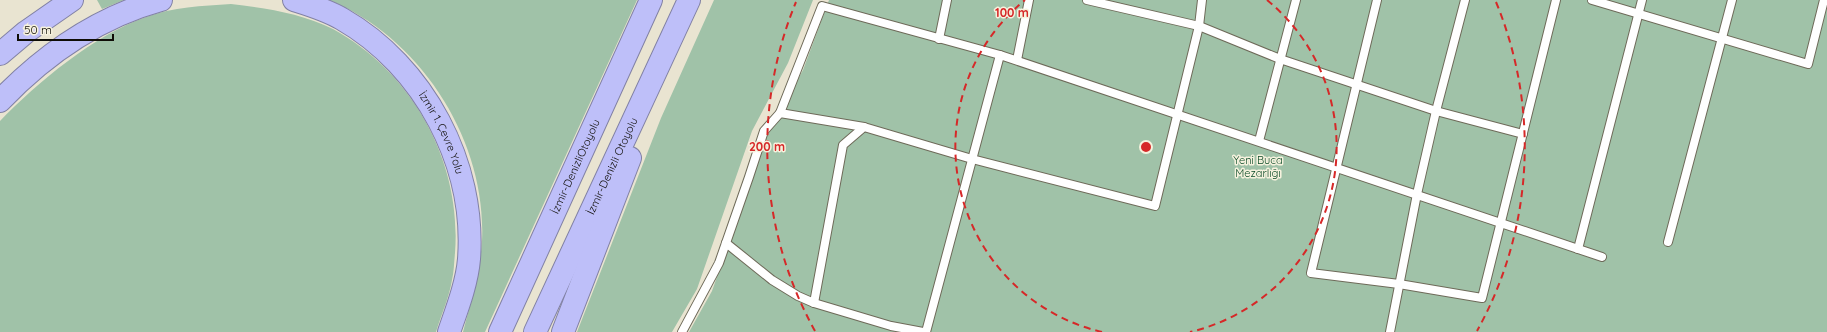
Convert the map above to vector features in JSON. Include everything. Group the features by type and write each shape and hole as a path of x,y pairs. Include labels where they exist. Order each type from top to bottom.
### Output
{"highway":[{"path":"0,54 26,32 72,0"},
{"path":"0,101 21,79 65,45 101,24 141,6 162,0"},
{"name":"İzmir 1. Çevre Yolu","path":"294,0 316,7 341,18 368,36 394,58 418,86 445,134 459,167 468,212 469,235 469,259 463,289 449,332"},
{"name":"İzmir-DenizliOtoyolu","path":"500,332 651,0"},
{"path":"563,332 631,155 662,89 690,0"},
{"name":"İzmir-Denizli Otoyolu","path":"535,332 616,154 690,0"}],"lane":[{"path":"939,39 947,0"},
{"path":"1017,60 1029,0"},
{"path":"1087,0 1199,26 1280,59 1356,85 1436,111 1523,134"},
{"path":"780,114 864,127 972,159 1155,206 1199,26 1202,0"},
{"path":"1259,141 1296,0"},
{"path":"1377,0 1311,273 1399,284 1482,298 1556,0"},
{"path":"1390,332 1417,194 1436,111 1465,0"},
{"path":"1592,0 1808,64 1824,0"},
{"path":"1578,249 1642,0"},
{"path":"1668,242 1732,0"},
{"path":"682,332 719,263 764,131 780,114 824,3 939,39 1017,60 1602,257"},
{"path":"726,243 772,280 814,303 891,326 924,332 1000,55"},
{"path":"814,303 843,145 864,127"}],"green space":[{"path":"97,0 124,0 102,9"},
{"path":"329,0 637,0 485,332 463,332 477,276 482,241 481,203 473,166 460,131 442,97 419,67 392,40 362,17"},
{"path":"714,0 813,0 788,63 752,131 697,289 672,332 577,332 661,118"},
{"name":"Yeni Buca Mezarlığı","path":"829,0 1827,0 1827,332 689,332 712,291 767,136 803,70"},
{"path":"231,4 270,9 296,15 321,23 333,29 361,48 387,70 409,95 427,123 441,154 450,186 455,219 453,277 436,332 0,332 0,121 49,76 68,61 107,35 126,25 167,11"}]}
